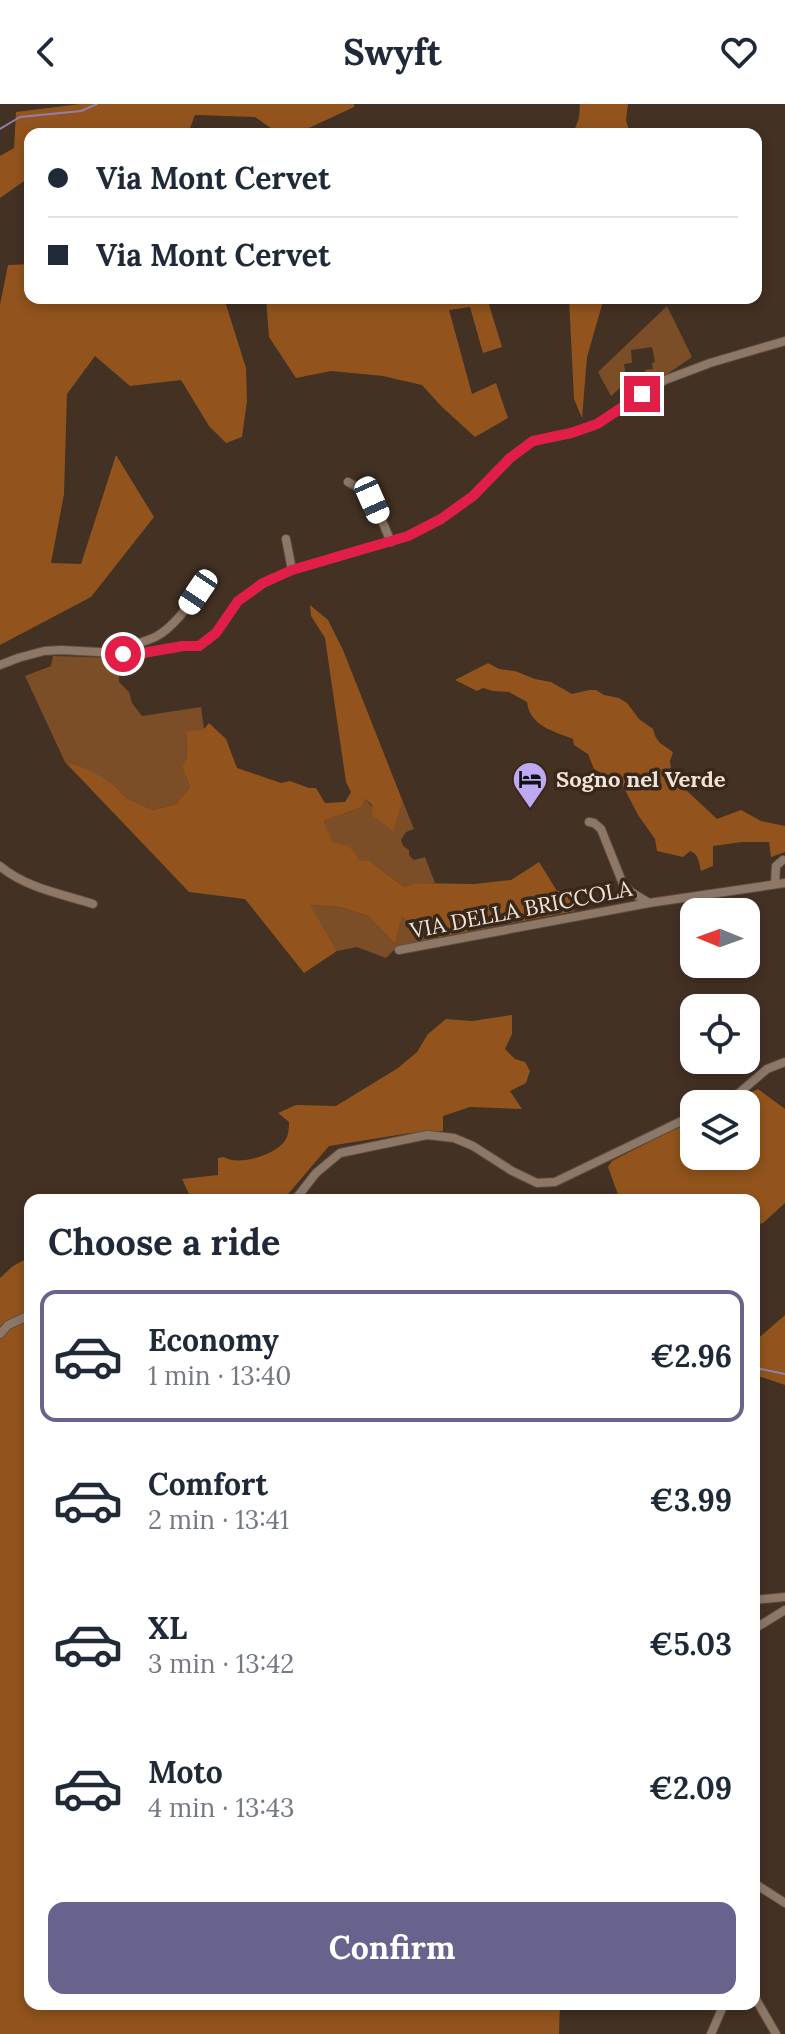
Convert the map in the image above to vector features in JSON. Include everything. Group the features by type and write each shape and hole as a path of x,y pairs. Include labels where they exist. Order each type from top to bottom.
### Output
{"street":[{"path":"0,665 31,654 61,650 137,654 199,646 216,633 238,601 263,583 292,570 408,536 441,519 473,496 510,458 533,441 597,424 665,380 785,341"},
{"path":"348,482 362,488 372,500 391,542"},
{"path":"286,539 292,570"},
{"path":"123,654 127,647 159,635 188,607 198,592"},
{"path":"589,822 601,829 623,884 649,903"},
{"path":"775,883 776,866 783,860"},
{"path":"0,866 13,877 93,904"},
{"name":"VIA DELLA BRICCOLA","path":"399,950 649,903 785,883"},
{"path":"742,1090 767,1069 785,1062"},
{"path":"300,1194 316,1173 340,1153 427,1135 454,1138 473,1146 537,1183 555,1182 680,1122"},
{"path":"0,1334 8,1325 24,1318"},
{"path":"760,1599 785,1597"},
{"path":"760,1625 785,1610"},
{"path":"760,1887 785,1903"},
{"path":"760,2006 776,2034"},
{"path":"711,2034 721,2010"}],"shaded area":[{"path":"80,104 354,104 354,107 309,128 271,128 255,117 195,115 190,128 24,128 24,181 0,198 0,156 14,148 16,112"},
{"path":"580,104 628,104 628,128 575,128"},
{"path":"24,264 24,304 226,304 246,368 247,401 242,437 226,443 209,426 181,380 130,386 95,356 67,394 64,494 51,563 81,564 116,455 154,517 91,597 0,645 0,305 8,265"},
{"path":"266,304 489,304 502,347 483,353 470,307 449,310 472,394 496,383 508,418 475,437 422,385 383,376 331,371 296,378 269,337"},
{"path":"569,304 602,304 587,357 582,418 574,399"},
{"path":"667,306 692,357 651,385 639,383 636,378 646,377 645,370 653,369 652,347 631,350 632,363 624,364 623,382 611,396 598,372"},
{"path":"310,605 328,620 343,650 403,802 393,831 373,816 372,805 365,799 362,807 324,821 333,843 349,846 360,861 370,861 404,887 415,883 474,884 511,880 539,862 557,891 566,891 575,911 425,940 425,935 402,917 395,944 368,916 340,907 310,905 337,951 304,973 245,899 189,892 65,762 98,775 113,784 126,798 153,810 176,804 190,787 182,767 187,758 186,732 204,729 209,723 226,739 237,768 281,783 290,781 316,788 325,803 345,802 351,792 346,782 325,638 311,616"},
{"path":"53,656 119,658 119,682 129,692 132,703 142,716 201,707 204,729 186,733 187,759 182,767 190,787 176,804 153,810 126,798 113,784 80,766 65,762 25,676 51,666"},
{"path":"488,663 499,669 551,682 572,694 596,690 627,703 639,719 653,729 660,743 673,752 670,761 672,777 717,819 741,810 761,821 785,826 785,852 771,857 769,842 713,846 713,866 701,871 693,852 683,857 657,851 655,839 623,786 594,769 588,754 574,745 573,739 538,722 527,702 509,692 483,688 477,691 455,680"},
{"path":"365,799 393,830 403,802 414,829 406,832 401,840 403,846 414,860 425,857 435,883 415,883 404,887 370,861 360,862 333,844 324,821 362,807"},
{"path":"309,905 340,907 368,916 395,944 402,917 425,936 425,940 395,949 386,958 357,947 337,951"},
{"path":"512,1015 512,1034 505,1049 515,1059 525,1062 530,1071 526,1083 510,1091 522,1109 470,1107 443,1116 443,1131 329,1146 288,1194 189,1194 182,1179 218,1175 218,1158 245,1160 261,1156 285,1141 289,1122 278,1113 296,1105 336,1106 398,1068 446,1019 472,1021"},
{"path":"760,1090 785,1109 785,1203 763,1223 760,1224 760,1194 618,1194 608,1167 612,1161 680,1126 680,1170 760,1170"},
{"path":"24,1260 24,2010 560,2010 559,2034 0,2034 0,1278"},
{"path":"785,1315 785,1385 760,1377 760,1337"}],"waterway":[{"path":"0,129 20,117 81,111 97,104"},
{"path":"760,1369 785,1374"}],"place":[{"name":"Sogno nel Verde","path":"530,810"}],"route":[{"path":"123,654 199,646 216,633 238,601 263,583 292,570 408,536 441,519 473,496 510,458 533,441 597,424 642,394"}]}
